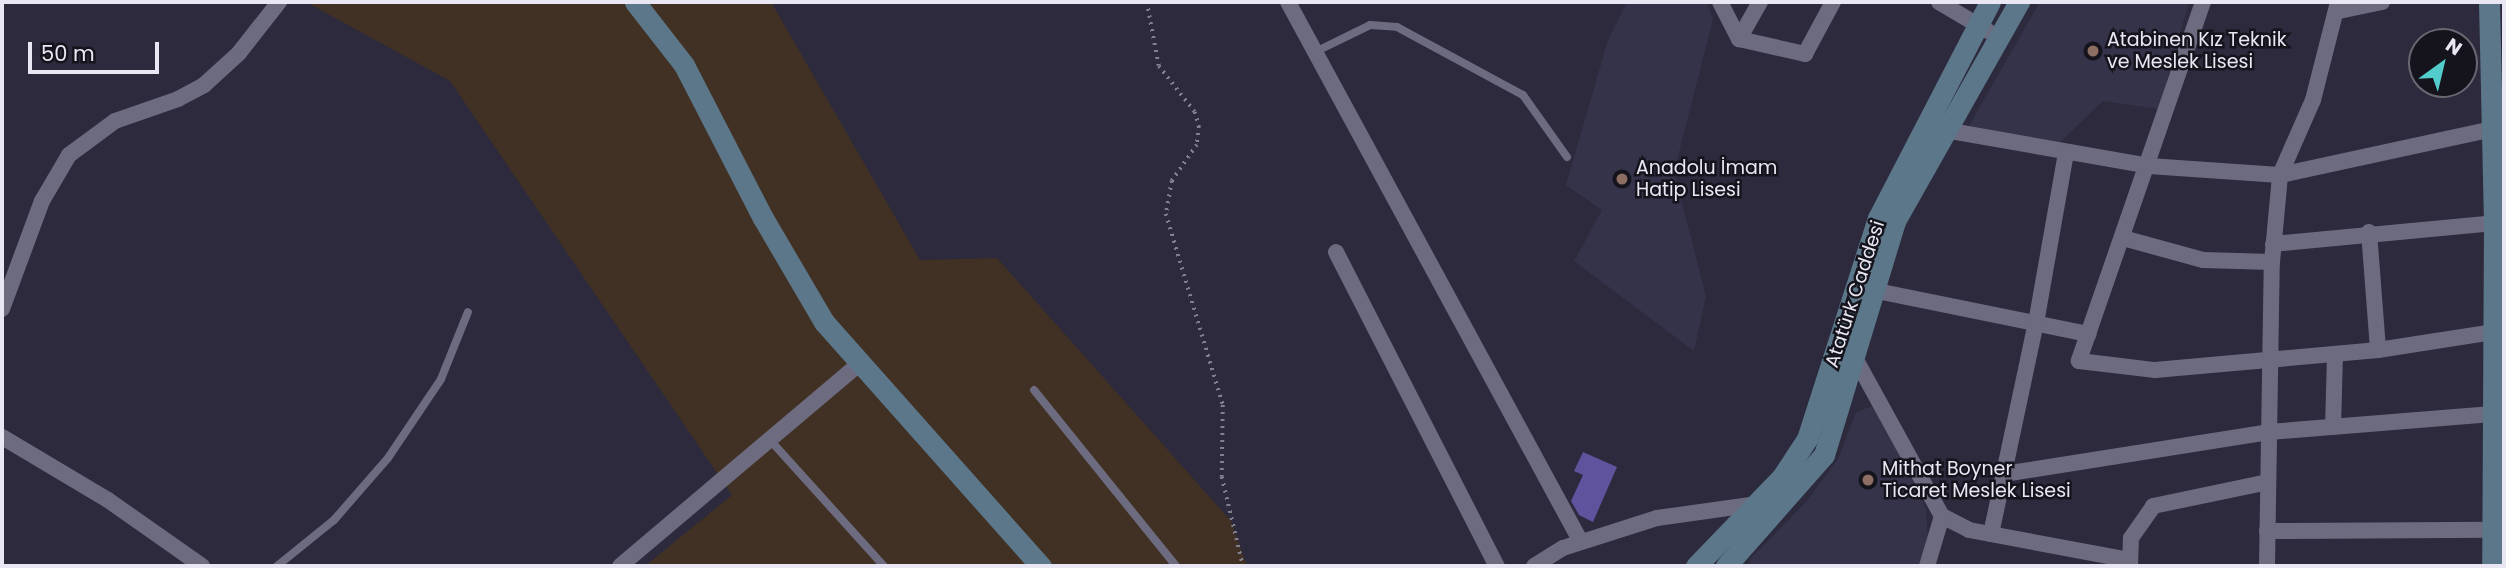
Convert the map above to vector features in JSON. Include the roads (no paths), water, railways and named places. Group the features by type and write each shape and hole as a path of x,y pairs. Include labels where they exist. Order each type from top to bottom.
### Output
{"main road":[{"path":"635,2 684,65 763,218 824,322 858,365 1041,566"},
{"name":"Atatürk Caddesi","path":"1696,566 1782,477 1807,439 1868,241 1990,2"},
{"name":"Atatürk Caddesi","path":"1726,566 1824,454 1895,221 2019,2"},
{"path":"2489,2 2494,223 2492,566"}],"street":[{"path":"2,309 42,201 69,155 115,121 178,99 204,85 239,53 279,2"},
{"path":"1289,2 1549,490 1581,542"},
{"path":"1720,2 1739,39"},
{"path":"1739,39 1760,2"},
{"path":"1739,39 1805,54 1833,2"},
{"path":"1939,2 1999,37"},
{"path":"2203,2 2080,361 2155,370 2270,362 2378,350 2493,332"},
{"path":"2267,566 2272,262 2280,176 2313,100 2338,7 2382,2"},
{"path":"1945,130 2149,166 2280,176 2492,129"},
{"path":"1991,534 2036,323 2066,153"},
{"path":"2273,244 2369,232 2494,223"},
{"path":"2369,232 2378,350"},
{"path":"2123,238 2203,260 2272,262"},
{"path":"1336,252 1497,566"},
{"path":"1872,290 2089,334"},
{"path":"2333,427 2336,355"},
{"path":"1855,358 1942,516 1969,530 2130,563 2131,538 2153,506 2268,482"},
{"path":"626,564 858,365"},
{"path":"2004,474 2269,432 2493,414"},
{"path":"2,437 108,499 202,566"},
{"path":"1534,566 1581,542 1657,518 1756,504"},
{"path":"1927,566 1942,516"},
{"path":"2267,531 2493,530"}],"lane":[{"path":"1317,51 1370,25 1397,27 1523,95 1567,157"},
{"path":"277,566 334,520 388,458 441,379 468,312"},
{"path":"1034,390 1176,566"},
{"path":"770,440 884,566"}],"place":[{"name":"Atabinen Kız Teknik ve Meslek Lisesi","path":"2093,51"},
{"name":"Anadolu İmam Hatip Lisesi","path":"1622,179"},
{"name":"Mithat Boyner Ticaret Meslek Lisesi","path":"1868,480"}]}
